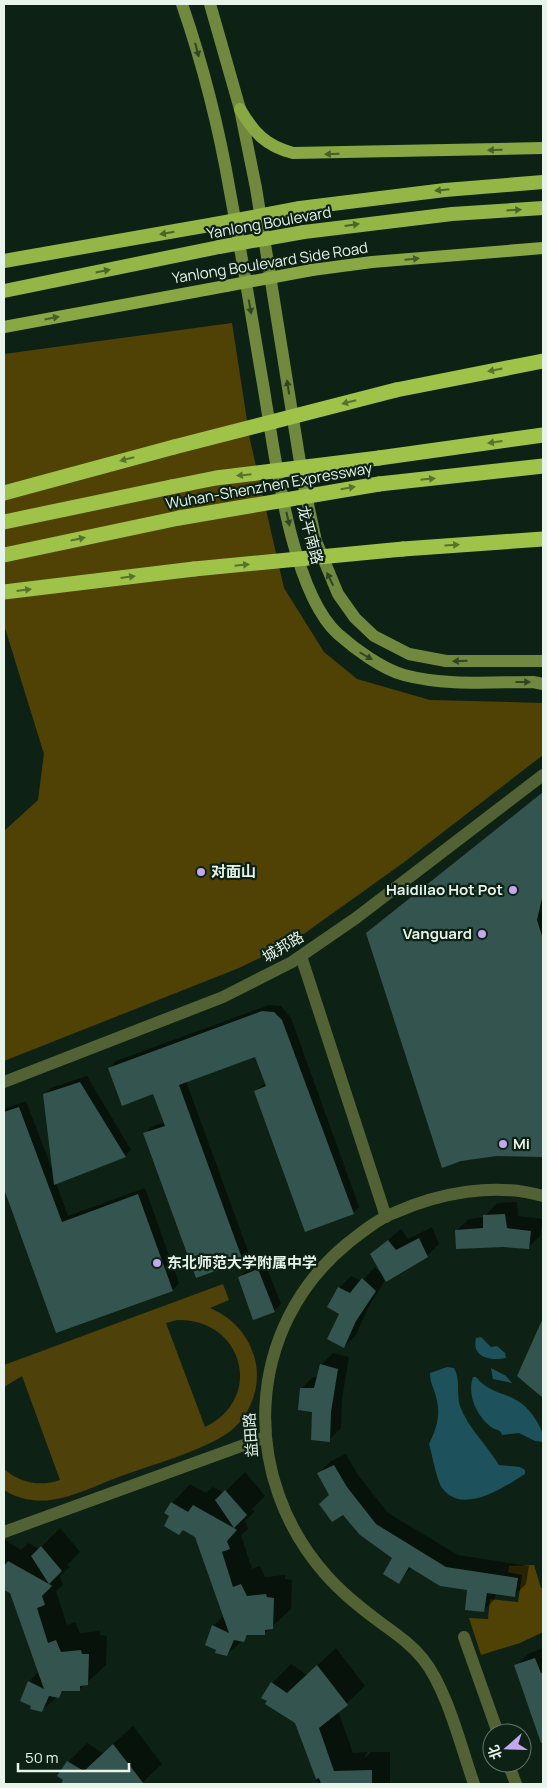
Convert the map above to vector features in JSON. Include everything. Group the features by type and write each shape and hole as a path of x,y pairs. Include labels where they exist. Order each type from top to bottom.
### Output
{"highway":[{"name":"Yanlong Boulevard","path":"4,261 300,208 445,190 543,182"},
{"name":"Yanlong Boulevard","path":"4,291 219,247 304,232 452,214 543,208"},
{"path":"11,491 174,446 396,390 543,361"},
{"name":"Wuhan-Shenzhen Expressway","path":"4,522 216,478 380,458 543,435"},
{"name":"Wuhan-Shenzhen Expressway","path":"4,555 179,518 379,484 543,466"},
{"path":"4,592 194,570 404,549 543,539"}],"main road":[{"name":"龙平南路","path":"182,4 215,116 230,190 280,485 304,578 318,607 336,632 348,643 361,653 402,675 437,682 543,684"},
{"name":"龙平南路","path":"210,4 240,109 256,188 302,481 316,541 325,568 338,594 355,618 374,636 409,654 446,661 543,661"},
{"path":"240,109 250,127 263,141 276,149 293,153 543,148"},
{"name":"Yanlong Boulevard Side Road","path":"4,327 312,270 372,262 543,248"}],"street":[{"name":"城邦路","path":"4,1082 223,997 301,956 348,923 543,775"},
{"path":"301,956 386,1217"},
{"name":"益田路","path":"474,1784 438,1684 424,1660 406,1640 357,1604 328,1577 303,1547 284,1514 271,1476 266,1437 265,1398 272,1360 285,1323 329,1259 360,1234 386,1217 429,1200 467,1191 503,1191 542,1196"},
{"path":"4,1532 266,1437"},
{"path":"464,1636 494,1723"}],"shaded area":[{"path":"232,323 250,440 284,588 324,652 357,679 430,700 543,703 543,755 403,863 291,943 239,968 4,1061 4,831 38,800 44,754 4,625 4,354"},
{"path":"223,1284 229,1300 210,1308 225,1316 243,1333 254,1356 257,1375 251,1404 241,1421 224,1436 195,1450 76,1494 59,1499 39,1501 21,1498 4,1490 4,1469 17,1478 30,1482 45,1483 60,1480 22,1376 4,1387 4,1365","holes":["177,1320 200,1323 218,1332 231,1345 238,1362 240,1380 235,1398 224,1414 205,1427 166,1323"]},
{"path":"534,1565 541,1588 543,1588 543,1632 520,1643 481,1655 469,1618 488,1619 490,1599 518,1602 522,1575 508,1572 509,1566"}],"water":[{"path":"481,1337 491,1347 497,1346 505,1353 506,1358 495,1359 484,1357 480,1354 475,1345 476,1338"},
{"path":"447,1367 454,1368 456,1373 459,1401 463,1414 499,1465 520,1467 525,1470 525,1474 506,1486 495,1492 472,1499 461,1499 451,1496 442,1488 436,1474 429,1444 436,1427 438,1415 430,1373"},
{"path":"491,1368 506,1376 512,1383 493,1379"},
{"path":"473,1377 476,1377 490,1389 521,1403 529,1410 540,1428 543,1442 535,1441 519,1433 502,1435 500,1431 486,1422 477,1411 472,1398 471,1384"}],"building":[{"path":"543,792 543,894 537,920 543,939 543,1157 497,1156 461,1161 442,1168 366,933"},
{"path":"262,1011 274,1012 282,1020 354,1214 305,1232 254,1091 266,1086 255,1057 179,1085 243,1261 196,1278 143,1133 165,1126 153,1094 122,1106 108,1068"},
{"path":"80,1082 126,1157 54,1185 43,1094"},
{"path":"19,1107 62,1222 138,1194 173,1291 56,1333 4,1189 4,1112"},
{"path":"505,1214 507,1228 531,1231 529,1249 503,1247 456,1249 455,1230 483,1228 483,1215"},
{"path":"419,1238 428,1257 386,1282 370,1254 388,1240 396,1250"},
{"path":"258,1269 275,1312 253,1320 238,1277"},
{"path":"362,1278 376,1291 356,1321 344,1348 327,1339 339,1314 327,1307 338,1287 350,1293"},
{"path":"543,1318 543,1398 517,1376"},
{"path":"320,1364 338,1369 331,1412 330,1442 311,1440 312,1412 298,1410 300,1388 314,1388"},
{"path":"334,1465 347,1487 376,1524 446,1567 518,1578 515,1597 487,1593 484,1612 465,1610 467,1590 440,1586 409,1567 399,1584 383,1574 392,1558 360,1535 343,1515 332,1522 319,1504 329,1495 317,1473"},
{"path":"225,1490 247,1515 234,1528 215,1500"},
{"path":"171,1502 188,1512 193,1505 237,1530 227,1541 230,1549 222,1552 233,1587 241,1584 247,1596 266,1594 267,1597 274,1598 273,1629 265,1630 265,1635 247,1635 244,1642 234,1640 227,1656 215,1653 216,1650 205,1645 212,1625 229,1633 195,1537 183,1530 179,1535 164,1526 169,1516 164,1513"},
{"path":"41,1546 62,1571 49,1584 31,1556"},
{"path":"8,1561 52,1586 42,1596 45,1605 37,1608 48,1643 56,1640 61,1652 81,1650 82,1654 89,1654 88,1685 80,1686 80,1691 62,1691 59,1698 49,1696 42,1712 30,1709 31,1706 20,1701 28,1681 44,1689 10,1593 4,1590 4,1566"},
{"path":"535,1658 541,1673 543,1672 543,1743 541,1743 514,1665"},
{"path":"317,1665 348,1705 319,1728 334,1771 372,1770 372,1784 321,1784 319,1778 316,1779 295,1723 265,1704 267,1701 261,1698 271,1682 287,1693"},
{"path":"113,1744 144,1784 61,1784 63,1780 57,1776 67,1761 84,1771"}],"place":[{"name":"对面山","path":"201,872"},
{"name":"Haidilao Hot Pot","path":"513,890"},
{"name":"Vanguard","path":"482,934"},
{"name":"Mi","path":"503,1144"},
{"name":"东北师范大学附属中学","path":"157,1263"}]}
